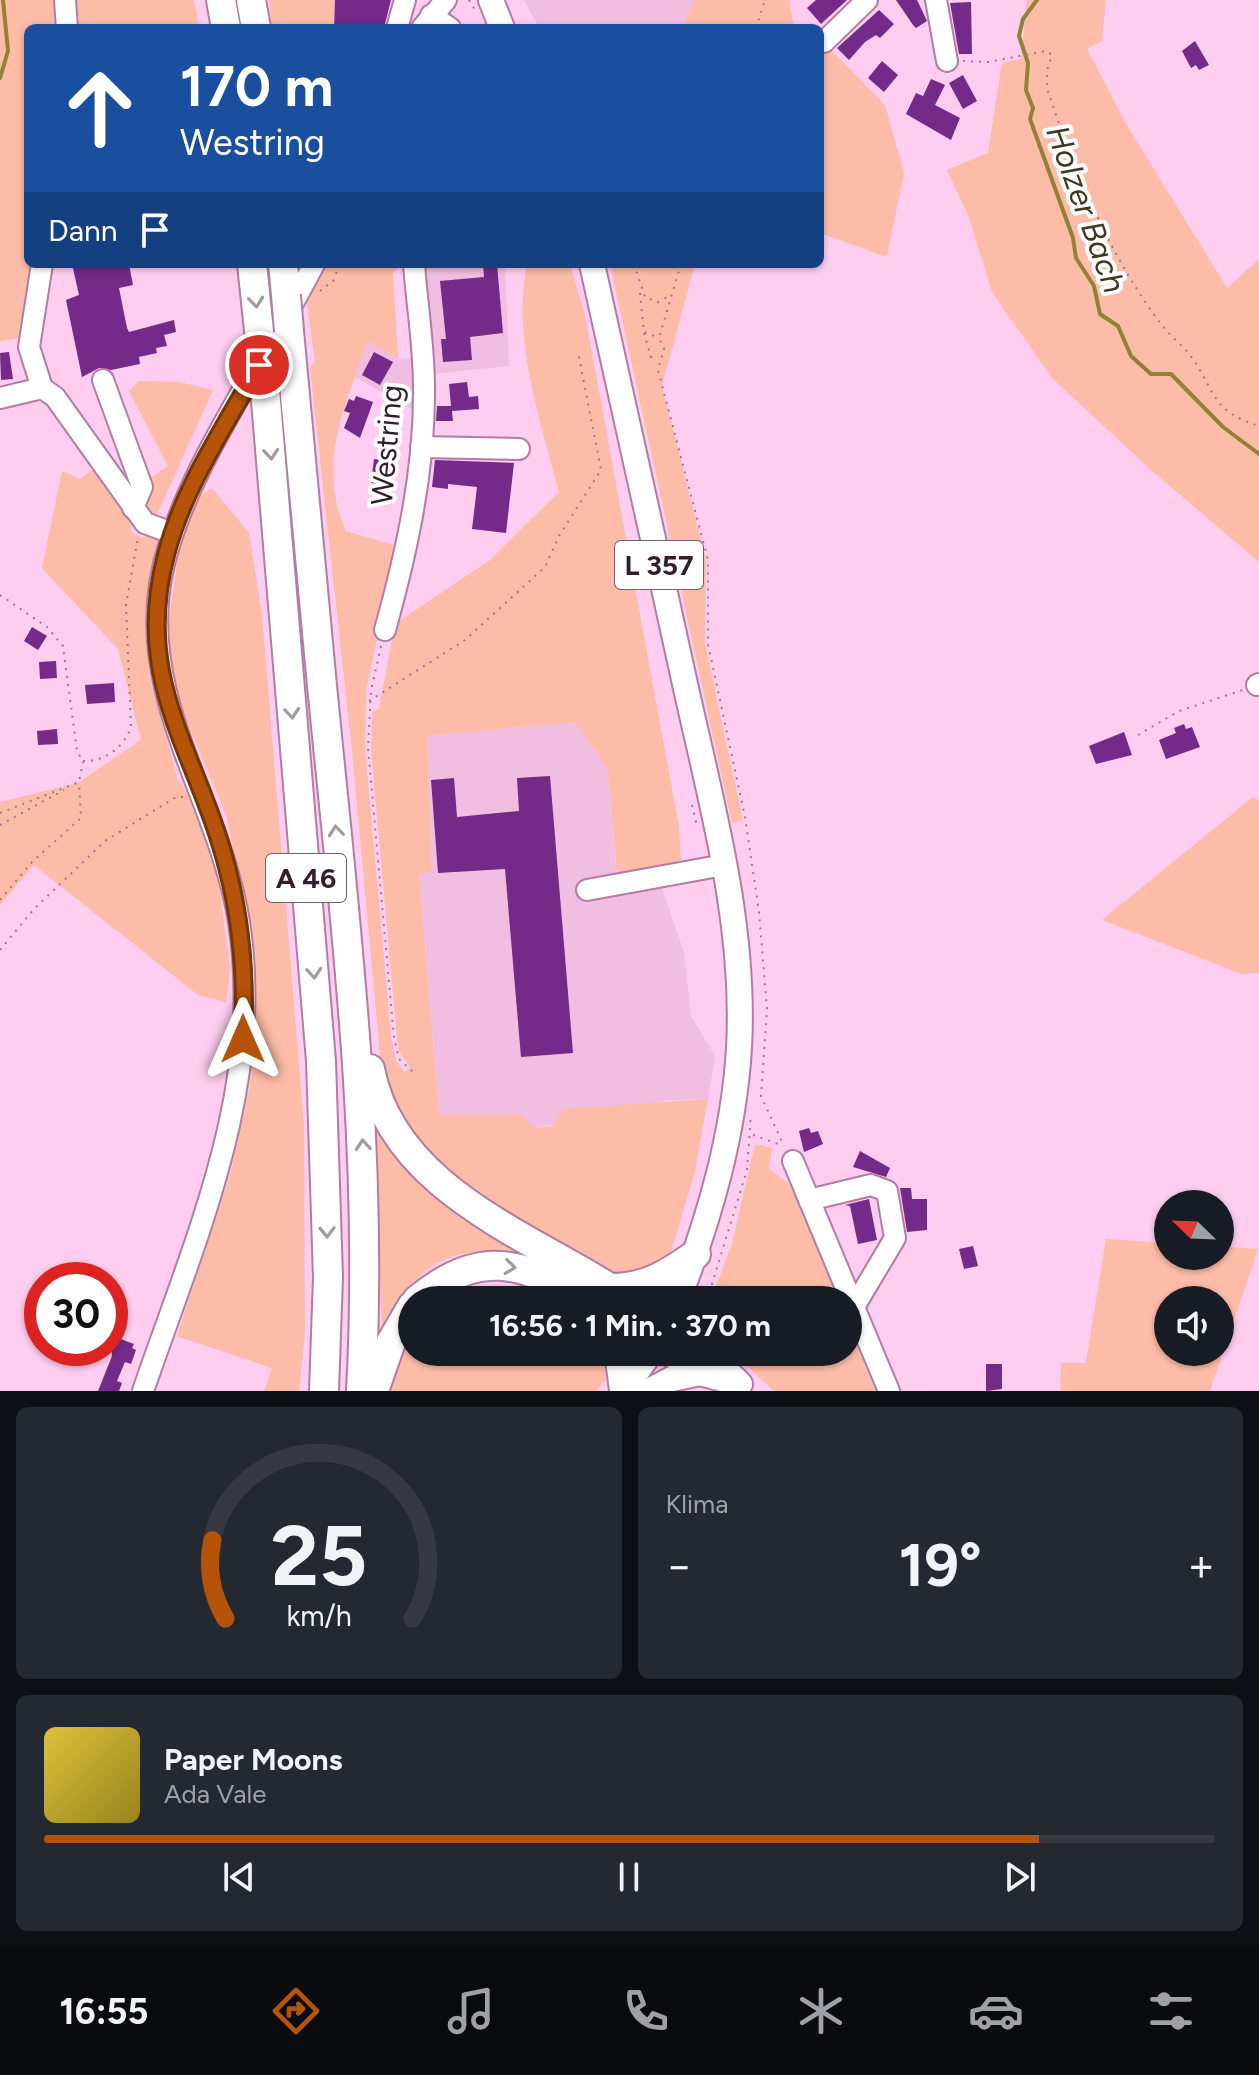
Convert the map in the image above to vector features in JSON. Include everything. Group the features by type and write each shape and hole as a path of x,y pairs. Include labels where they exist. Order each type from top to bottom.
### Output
{"highway":[{"path":"221,0 225,24"},
{"path":"251,0 255,24"},
{"name":"A 46","path":"252,268 321,1061 328,1277 324,1391"},
{"name":"A 46","path":"284,268 292,294 289,331 347,936 364,1157 366,1306 361,1391"},
{"path":"347,936 370,1072 391,1127 427,1170 468,1202 607,1286"},
{"path":"643,1286 667,1275 696,1254"},
{"path":"437,1286 459,1271 483,1264 522,1268 563,1286"},
{"path":"374,1391 398,1330"},
{"path":"620,1366 623,1390"}],"main road":[{"path":"482,4 499,24"},
{"name":"L 357","path":"593,268 724,865 737,960 739,1049 734,1097 718,1177 683,1286"},
{"path":"623,1390 641,1366"},
{"path":"649,1391 696,1366"},
{"path":"709,1366 744,1388"}],"street":[{"path":"65,0 67,24"},
{"path":"398,24 405,0"},
{"path":"824,42 867,0"},
{"path":"936,0 947,61"},
{"path":"41,268 29,347 42,388 66,409 139,516 172,533"},
{"path":"143,1391 202,1227 236,1101 243,1057 239,923 228,869 193,768 171,718 160,672 156,619 172,533 292,294 311,268"},
{"name":"Westring","path":"385,630 417,487 421,447 424,386 414,268"},
{"path":"103,380 142,487 139,516"},
{"path":"0,398 42,388"},
{"path":"421,447 519,449"},
{"path":"587,890 724,865"},
{"path":"788,1154 845,1286"},
{"path":"809,1200 871,1185 887,1191 895,1238 862,1294"},
{"path":"862,1326 889,1391"}],"path":[{"path":"469,0 482,4"},
{"path":"757,24 765,0"},
{"path":"947,61 988,62 1046,51 1052,55 1047,70 1047,88 1109,237 1159,322 1190,356 1217,403 1239,420 1259,426"},
{"path":"292,294 326,289 338,268"},
{"path":"635,268 644,332 652,361"},
{"path":"680,268 659,338 664,349 658,370 708,560 708,644 745,817 759,912 767,1009 761,1096 788,1154"},
{"path":"640,292 654,302 672,293"},
{"path":"644,332 659,338"},
{"path":"369,701 465,640 550,560 559,536 601,470 578,352"},
{"path":"83,761 96,760 114,751 131,727 126,605 139,516"},
{"path":"0,595 47,627 63,646 77,751 83,761 79,782 81,818 32,862 0,900"},
{"path":"385,630 369,701 368,748 394,1038 399,1059 414,1073"},
{"path":"1138,735 1179,711 1258,684"},
{"path":"0,825 79,782"},
{"path":"0,813 65,789"},
{"path":"0,950 34,909 105,841 176,797 204,798"},
{"path":"752,1135 788,1154"}],"shaded area":[{"path":"0,0 57,0 59,24 24,24 24,268 34,268 25,337 0,341"},
{"path":"73,0 194,0 198,24 75,24"},
{"path":"269,0 335,0 334,24 272,24"},
{"path":"524,0 694,0 685,24 537,24"},
{"path":"694,0 789,0 793,24 685,24"},
{"path":"1027,0 1106,0 1102,41 1087,49 1128,127 1227,288 1259,259 1259,562 1151,470 1052,378 992,292 969,217 947,170 988,153 1002,63 1021,59"},
{"path":"824,43 885,105 904,173 887,257 824,234"},
{"path":"320,268 398,268 393,273 398,358 368,341 337,436 334,483 337,507 346,531 396,546 366,692 365,748 391,1037 396,1061 405,1073 410,1067 399,1051 397,1038 371,751 372,712 379,709 395,624 490,560 559,492 530,380 523,293 526,268 571,268 585,315 679,827 681,860 661,869 617,877 608,769 575,722 427,736 432,872 419,874 439,1115 519,1114 536,1128 552,1126 564,1109 708,1099 695,1171 671,1252 644,1270 612,1273 466,1190 420,1153 382,1076 352,751 310,367 315,362 306,296"},
{"path":"420,268 505,268 509,366 430,374"},
{"path":"611,268 694,268 662,386 706,560 705,644 743,820 732,823"},
{"path":"368,341 398,358 412,359 413,410 355,377"},
{"path":"139,381 179,382 213,390 155,519 145,514 147,480 168,466 129,391"},
{"path":"96,468 130,519 131,532 142,538 149,535 161,539 147,604 149,675 178,780 197,808 218,878 230,969 226,1002 198,995 34,865 0,905 0,802 78,783 141,740 118,649 42,568 62,471 80,479"},
{"path":"212,488 249,533 262,615 304,1126 305,1333 299,1391 264,1391 272,1368 177,1336 230,1175 249,1090 257,1027 248,927 227,817 178,700 166,641 180,543 190,502"},
{"path":"575,722 608,769 617,884 658,877 684,952 691,1016 715,1056 708,1099 669,1100 535,1128 519,1114 439,1115 419,873 432,872 427,736"},
{"path":"1253,797 1259,800 1259,973 1242,974 1102,920"},
{"path":"375,1119 396,1159 444,1203 537,1256 484,1252 443,1260 411,1286 398,1286 398,1303 382,1332"},
{"path":"755,1144 772,1148 769,1169 797,1189 838,1286 716,1286 732,1244"},
{"path":"1106,1239 1154,1242 1154,1270 1234,1270 1234,1247 1258,1249 1234,1320 1234,1286 1154,1286 1154,1366 1218,1366 1210,1391 1060,1391 1061,1363 1086,1363"},
{"path":"862,1342 883,1391 774,1391 746,1366 862,1366"},
{"path":"398,1354 398,1366 612,1366 612,1373 596,1391 386,1391"}],"building":[{"path":"335,0 391,0 385,24 334,24"},
{"path":"816,0 847,0 821,24 807,8"},
{"path":"896,0 917,0 927,21 916,28"},
{"path":"971,2 972,54 959,54 950,3"},
{"path":"879,10 894,24 880,38 876,35 865,42 849,60 837,48"},
{"path":"1195,41 1209,65 1199,70 1196,65 1191,68 1182,51"},
{"path":"882,61 898,75 884,92 868,78"},
{"path":"963,75 977,101 963,109 949,83"},
{"path":"931,79 945,85 935,105 960,118 951,140 906,114 916,93 923,96"},
{"path":"73,268 130,268 133,285 119,288 129,332 174,320 176,332 164,335 167,346 156,348 157,353 139,357 140,364 111,370 99,368 82,377 66,300 79,295"},
{"path":"483,268 497,268 503,333 470,337 472,360 443,362 441,339 446,339 440,281 484,277"},
{"path":"9,352 13,379 1,380 0,353"},
{"path":"374,352 393,362 380,385 362,375"},
{"path":"467,382 469,397 478,396 479,409 452,411 453,421 436,421 437,406 451,406 449,384"},
{"path":"356,396 373,402 360,438 344,428 350,413 344,411 349,399 354,401"},
{"path":"374,459 387,461 383,484 371,483"},
{"path":"435,460 514,463 506,533 472,529 477,487 448,484 448,489 432,487"},
{"path":"32,627 47,636 38,650 24,641"},
{"path":"56,661 57,678 40,679 39,662"},
{"path":"114,683 115,702 87,704 85,685"},
{"path":"1184,724 1186,729 1192,727 1200,747 1166,759 1159,740 1176,733 1174,728"},
{"path":"57,729 58,744 38,745 37,731"},
{"path":"1124,732 1132,755 1096,764 1089,746"},
{"path":"550,776 573,1053 521,1057 505,869 438,873 431,780 454,778 457,817 519,811 517,778"},
{"path":"809,1128 811,1133 818,1131 823,1144 804,1152 799,1131"},
{"path":"860,1151 890,1168 886,1177 853,1167"},
{"path":"900,1188 911,1188 912,1199 927,1199 927,1230 907,1232"},
{"path":"869,1199 877,1240 858,1244 850,1206 845,1205"},
{"path":"973,1246 978,1266 964,1269 959,1249"},
{"path":"128,1342 134,1344 132,1348 136,1350 131,1364 128,1363"},
{"path":"986,1364 1002,1364 1002,1389 986,1391"},
{"path":"108,1366 123,1366 117,1381 122,1383 119,1391 98,1391"}],"waterway":[{"path":"0,78 8,51 3,0"},
{"name":"Holzer Bach","path":"1037,0 1023,19 1019,36 1028,63 1026,90 1033,108 1030,119 1073,238 1076,258 1094,286 1100,314 1118,326 1131,356 1151,374 1171,374 1223,427 1259,454"}],"route":[{"path":"243,1039 243,969 239,923 228,869 212,818 171,718 160,672 156,619 165,557 172,533 197,478 259,365"}]}
